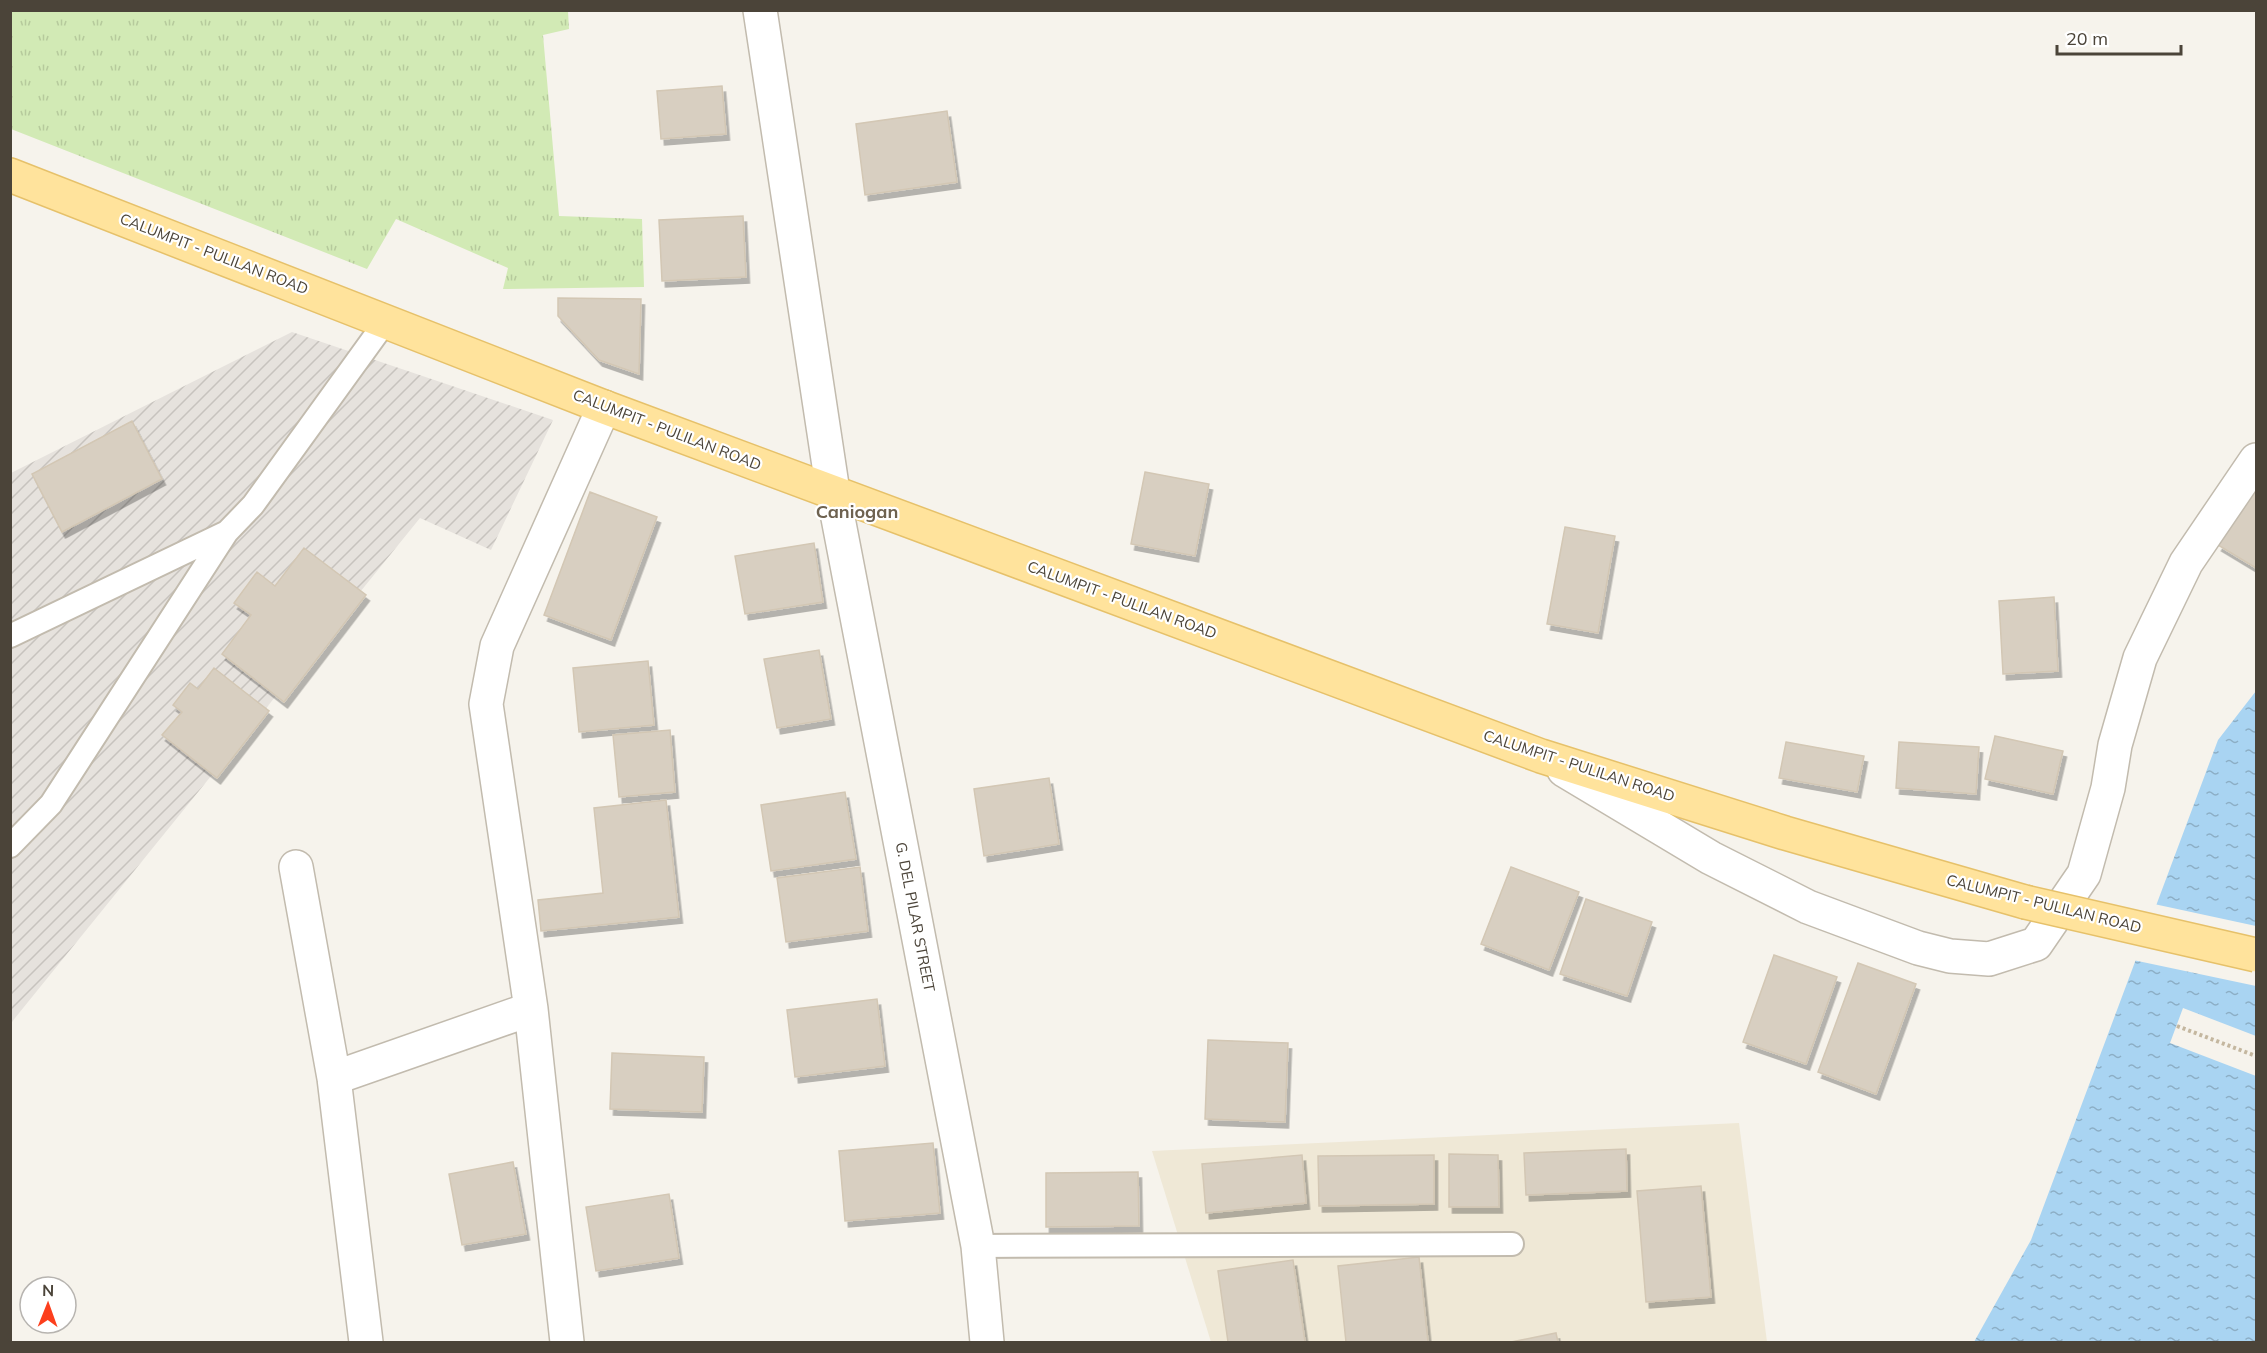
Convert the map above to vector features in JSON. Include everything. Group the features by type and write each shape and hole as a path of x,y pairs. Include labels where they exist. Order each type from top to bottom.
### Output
{"main road":[{"name":"CALUMPIT - PULILAN ROAD","path":"10,175 604,407 1541,756 1785,833 2025,902 2256,955"}],"street":[{"name":"G. DEL PILAR STREET","path":"760,10 833,492 978,1246 987,1342"},
{"path":"567,1342 531,1009 486,704 497,646 604,407"},
{"path":"1541,756 1711,858 1808,908 1918,948 1950,956 1989,959 2036,944 2084,874 2108,788 2115,745 2140,658 2186,563 2256,460"},
{"path":"296,867 334,1078 366,1342"},
{"path":"334,1078 531,1009"}],"lane":[{"path":"10,846 51,804 227,532 253,505 386,321"},
{"path":"10,636 227,532"},
{"path":"978,1246 1512,1244"}],"path":[{"path":"2177,1026 2256,1056"}],"shaded area":[{"path":"292,332 553,420 491,550 420,518 11,1023 11,473"},
{"path":"1739,1123 1767,1342 1211,1342 1152,1151"}],"green space":[{"path":"10,11 568,11 569,29 543,35 559,216 642,219 644,287 503,289 508,268 396,219 367,269 11,129"}],"water":[{"path":"2256,691 2256,1342 1974,1342 2031,1240 2218,740"}],"pier":[{"path":"2154,904 2256,926 2256,986 2133,960"},
{"path":"2183,1008 2256,1036 2256,1076 2170,1043"}],"building":[{"path":"722,86 726,134 661,139 657,91"},
{"path":"947,111 957,182 865,195 856,124"},
{"path":"743,216 746,277 662,281 659,220"},
{"path":"558,298 641,299 639,374 599,360 558,316"},
{"path":"132,421 162,479 62,532 32,474"},
{"path":"1145,472 1209,484 1195,556 1131,544"},
{"path":"2251,490 2256,493 2256,568 2218,545"},
{"path":"590,492 657,517 611,640 544,615"},
{"path":"1565,527 1615,536 1598,633 1547,624"},
{"path":"814,543 823,602 745,614 735,556"},
{"path":"304,548 366,595 284,702 222,654 251,615 234,603 257,572 275,586"},
{"path":"2054,597 2058,671 2003,674 1999,601"},
{"path":"819,650 831,719 777,728 764,659"},
{"path":"648,661 654,725 579,732 573,668"},
{"path":"214,668 269,711 217,778 162,735 182,712 173,705 190,683 198,689"},
{"path":"670,730 675,792 619,797 613,735"},
{"path":"1995,736 2063,751 2053,794 1985,779"},
{"path":"1786,742 1864,756 1857,792 1779,778"},
{"path":"1899,742 1979,747 1976,794 1896,788"},
{"path":"1049,778 1059,844 984,856 974,789"},
{"path":"845,792 856,859 771,871 761,805"},
{"path":"666,800 679,917 541,931 538,900 603,893 594,808"},
{"path":"860,867 868,931 786,942 777,878"},
{"path":"1511,867 1579,892 1549,970 1481,944"},
{"path":"1586,899 1652,922 1627,996 1560,974"},
{"path":"1774,955 1837,977 1806,1064 1743,1042"},
{"path":"1858,963 1916,984 1876,1094 1818,1072"},
{"path":"877,999 885,1066 795,1077 787,1010"},
{"path":"1208,1040 1288,1043 1285,1122 1205,1119"},
{"path":"612,1053 704,1057 702,1112 610,1109"},
{"path":"933,1143 940,1213 845,1221 839,1151"},
{"path":"1626,1149 1627,1191 1526,1195 1524,1153"},
{"path":"1449,1154 1498,1155 1499,1207 1449,1207"},
{"path":"1302,1155 1306,1203 1206,1213 1202,1164"},
{"path":"1434,1155 1434,1204 1319,1206 1318,1156"},
{"path":"513,1162 526,1234 462,1245 449,1174"},
{"path":"1138,1172 1139,1226 1046,1227 1046,1173"},
{"path":"1701,1186 1711,1297 1646,1302 1637,1191"},
{"path":"669,1194 679,1258 596,1271 586,1207"},
{"path":"1419,1257 1428,1342 1346,1342 1338,1266"},
{"path":"1293,1260 1305,1342 1228,1342 1218,1271"},
{"path":"1556,1333 1558,1342 1511,1342"}],"district":[{"name":"Caniogan","path":"857,512"}]}
